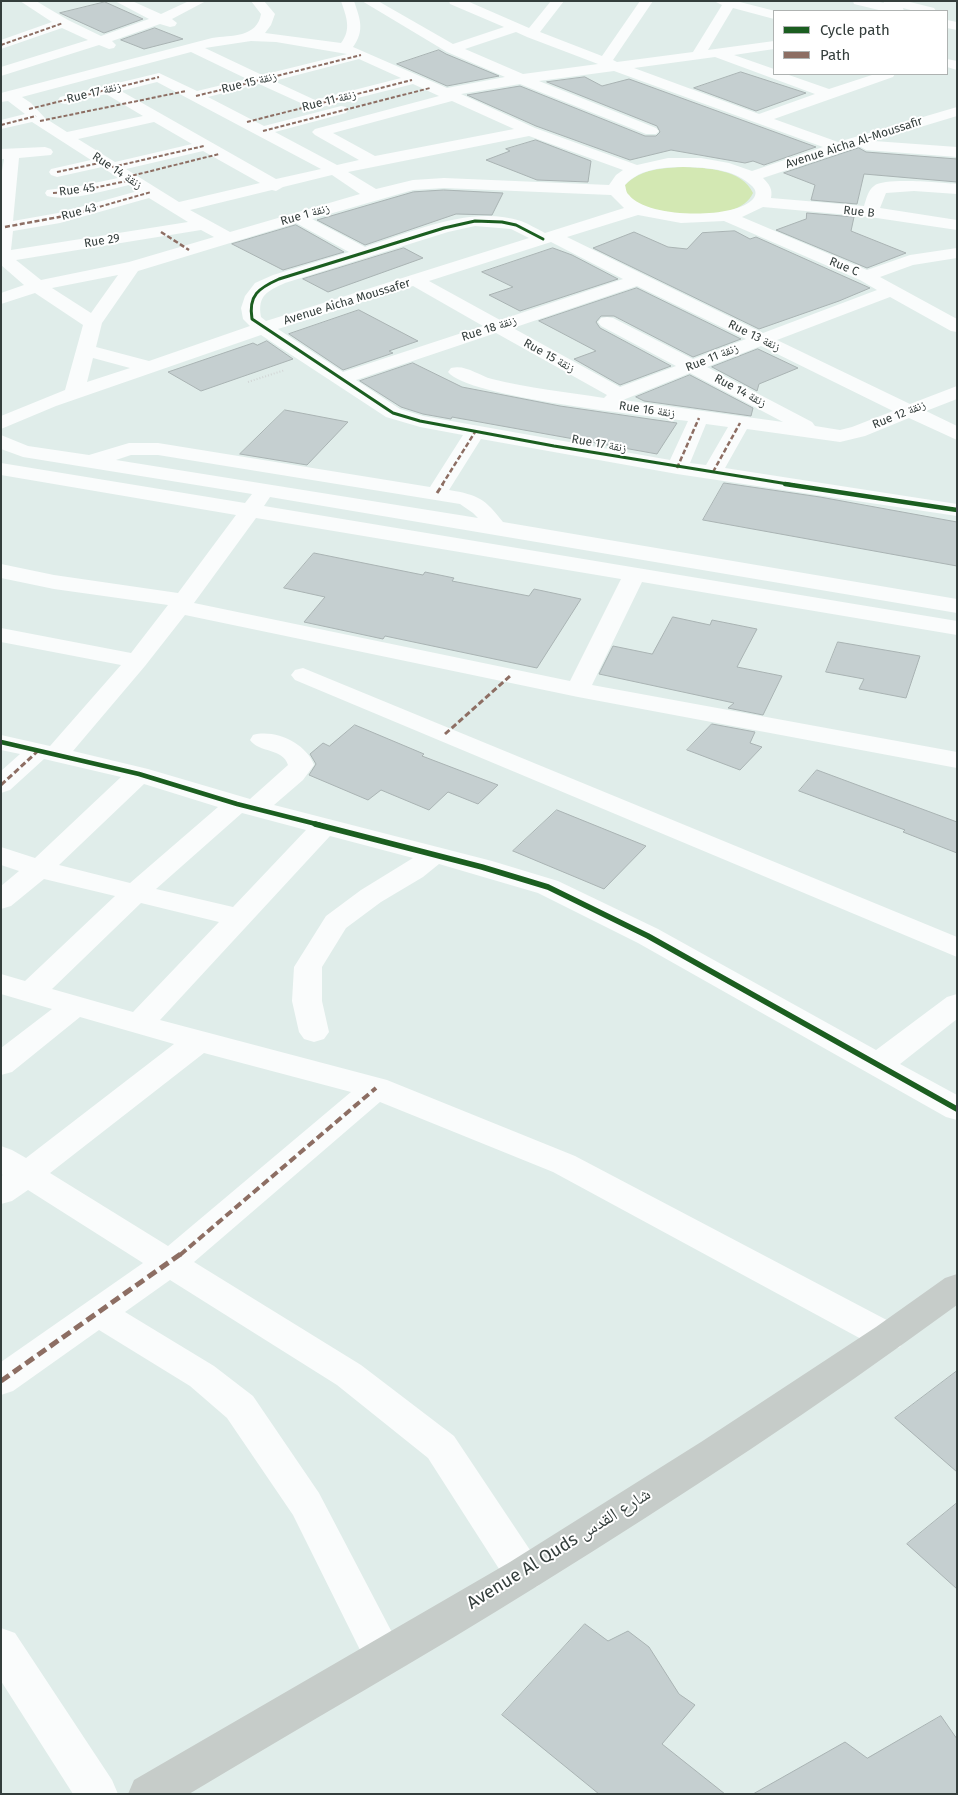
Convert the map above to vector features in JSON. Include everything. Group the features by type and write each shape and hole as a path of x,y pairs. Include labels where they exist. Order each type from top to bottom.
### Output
{"main road":[{"name":"Avenue Al Quds شارع القدس","path":"150,1794 383,1655 524,1574 714,1453 888,1337 957,1287"}],"street":[{"path":"26,1 99,41 144,60"},
{"path":"121,1 161,19 262,80 314,105"},
{"path":"1,72 161,19 200,1"},
{"path":"251,37 268,22 268,14 257,1"},
{"path":"345,48 354,38 356,30 347,1"},
{"path":"368,1 452,49 650,131"},
{"path":"455,1 515,28 610,65 844,145 957,152"},
{"path":"532,34 541,20 558,1"},
{"path":"610,65 647,1"},
{"path":"859,1 919,10"},
{"path":"697,56 725,2 773,15"},
{"path":"29,19 48,13"},
{"path":"1,45 64,23"},
{"path":"452,49 515,28"},
{"path":"6,97 144,60 191,37 212,42 251,37 276,38 345,48 412,80 530,131 637,170"},
{"path":"263,130 442,93 521,79 610,65 697,56 773,45"},
{"path":"717,53 773,74"},
{"name":"Rue 15 زنقة","path":"35,115 132,103 262,80 361,55"},
{"path":"17,67 48,86"},
{"path":"777,75 828,94"},
{"path":"761,118 877,75"},
{"name":"Rue 17 زنقة","path":"35,115 109,90 159,77 191,93"},
{"name":"Rue 11 زنقة","path":"247,122 412,80"},
{"path":"109,90 276,186"},
{"path":"191,93 335,170 373,195"},
{"path":"373,161 320,132 442,93"},
{"name":"Rue 14 زنقة","path":"6,97 108,165 203,225 228,238"},
{"name":"Avenue Aicha Al-Moussafir","path":"751,177 844,145 957,111"},
{"path":"1,125 35,115"},
{"path":"65,137 156,117"},
{"path":"176,208 276,186 373,161 530,131"},
{"path":"56,172 108,165 204,146"},
{"path":"45,152 7,154 2,257 37,286 93,323"},
{"name":"Rue 45","path":"53,193 80,190 219,154"},
{"path":"668,163 705,164 731,169 751,177 764,189 764,196 760,202 741,213 708,218 671,217 639,209 626,203 619,197 616,190 620,179 637,170 668,163"},
{"name":"Rue 1 زنقة","path":"1,299 37,286 132,267 296,217 413,185 444,183 616,190"},
{"path":"870,212 877,193 881,188 914,186 957,189"},
{"name":"Rue 43","path":"4,220 60,218 151,192"},
{"name":"Rue B","path":"760,202 870,212 957,225"},
{"name":"Avenue Aicha Moussafer","path":"1,423 74,394 263,328 639,209"},
{"name":"Rue C","path":"726,216 866,276 957,327"},
{"path":"296,217 364,252"},
{"name":"Rue 13 زنقة","path":"263,328 252,319 250,308 254,296 261,287 364,252 444,228 474,221 502,222 516,225 548,238 957,434"},
{"name":"Rue 29","path":"2,257 203,225"},
{"path":"161,232 189,250"},
{"path":"866,276 910,260 957,253"},
{"path":"74,394 93,323 132,267"},
{"name":"Rue 15 زنقة","path":"414,280 496,326 613,400"},
{"name":"Rue 18 زنقة","path":"341,379 638,280"},
{"name":"Rue 11 زنقة","path":"613,400 692,366 890,290"},
{"path":"927,310 957,310"},
{"name":"Rue 14 زنقة","path":"607,322 819,433"},
{"name":"Rue 17 زنقة","path":"263,328 393,413 420,421 677,468 957,510"},
{"path":"86,350 149,367"},
{"name":"Rue 16 زنقة","path":"458,372 478,381 527,393 613,400 700,418 840,436"},
{"name":"Rue 12 زنقة","path":"840,436 851,434 957,392"},
{"path":"677,468 700,418"},
{"path":"713,472 740,423"},
{"path":"437,493 475,432"},
{"path":"1,441 23,451 496,527 957,606"},
{"path":"89,462 129,449 158,449 437,493 474,503 481,508 496,527"},
{"path":"1,469 957,628"},
{"path":"1,785 48,752 137,661 265,490"},
{"path":"1,571 181,604 578,690 957,760"},
{"path":"578,690 635,574"},
{"path":"1,635 137,661"},
{"path":"303,675 957,948"},
{"path":"15,988 246,806 294,775 301,765 300,758 294,752 262,740"},
{"path":"1,742 139,774 246,806 482,867 548,887 648,936 957,1109"},
{"path":"1,900 39,870 139,774"},
{"path":"139,1024 324,827"},
{"path":"1,855 39,870 239,918"},
{"path":"314,1032 307,1001 308,967 336,922 371,896 413,871 434,855"},
{"path":"15,988 199,1041 376,1088 564,1164 888,1337"},
{"path":"878,1065 957,1004"},
{"path":"1,1064 76,1005"},
{"path":"199,1041 91,1123 10,1175 166,1263 350,1375 441,1447 524,1574"},
{"path":"1,1381 184,1252 376,1088"},
{"path":"98,1312 202,1376 240,1408 306,1504 383,1655"},
{"path":"1,1646 97,1794"}],"path":[{"path":"248,382 313,360"}],"green space":[{"path":"683,167 713,169 732,174 748,185 753,193 747,202 737,208 725,212 698,215 645,208 624,193 625,185 638,176 660,169"}],"building":[{"path":"105,2 143,19 104,33 60,13"},
{"path":"155,28 183,39 144,49 121,40"},
{"path":"439,50 499,76 447,86 397,64"},
{"path":"741,72 806,93 756,111 694,88"},
{"path":"585,77 602,86 629,79 816,147 764,165 753,161 745,163 671,150 630,160 536,126 467,95 520,86 645,136 656,136 660,132 657,126 547,82"},
{"path":"536,140 591,161 588,182 537,180 486,160 510,151 506,149"},
{"path":"859,148 866,152 957,159 957,182 864,174 857,204 811,200 815,185 784,173"},
{"path":"444,190 503,193 492,215 456,214 365,245 317,220 413,192"},
{"path":"807,213 854,217 851,231 906,253 867,268 776,230 806,219"},
{"path":"296,225 344,252 283,270 232,244"},
{"path":"735,231 750,239 756,237 870,288 759,329 593,248 634,232 668,247 687,249 702,233"},
{"path":"404,248 423,258 328,292 303,279"},
{"path":"553,248 572,255 618,279 520,311 489,295 513,287 482,272"},
{"path":"637,288 741,339 693,357 614,316 601,316 596,322 600,328 671,366 620,385 574,359 596,351 539,321"},
{"path":"359,310 418,341 389,351 393,353 343,370 289,334"},
{"path":"267,341 293,359 201,391 168,372 253,343 257,345"},
{"path":"758,349 798,368 759,384 757,391 712,367"},
{"path":"413,363 462,387 560,406 677,423 657,454 452,417 451,419 423,414 401,407 360,381"},
{"path":"690,375 753,408 751,416 644,401 636,397"},
{"path":"285,410 348,422 307,465 240,454"},
{"path":"724,483 820,497 957,522 957,566 703,520"},
{"path":"314,553 423,575 425,572 454,578 452,581 529,596 534,589 581,599 537,668 385,636 383,639 304,622 325,597 284,588"},
{"path":"673,617 710,625 712,620 757,629 737,667 782,676 763,715 728,708 734,703 599,674 613,646 652,654"},
{"path":"838,642 920,656 906,698 859,689 864,679 826,672"},
{"path":"712,724 755,732 750,743 762,747 740,770 687,750"},
{"path":"355,725 424,754 422,756 498,785 478,804 448,792 429,810 381,790 368,800 309,775 316,764 310,754 323,743 329,746"},
{"path":"817,770 957,822 957,853 903,832 905,830 799,791"},
{"path":"557,810 646,846 604,889 513,851"},
{"path":"957,1371 957,1472 895,1418"},
{"path":"957,1503 957,1589 907,1544"},
{"path":"585,1624 608,1641 628,1631 649,1647 679,1694 695,1705 662,1744 725,1794 599,1794 502,1715"},
{"path":"941,1716 957,1739 957,1794 753,1794 845,1742 867,1758"}],"marked path":[{"path":"1,45 63,23"},
{"path":"196,96 361,55"},
{"path":"29,109 159,77"},
{"path":"247,122 412,80"},
{"path":"263,131 430,88"},
{"path":"40,121 186,91"},
{"path":"1,125 36,116"},
{"path":"112,167 204,146"},
{"path":"127,177 219,154"},
{"path":"57,172 104,162"},
{"path":"53,193 80,191 131,180"},
{"path":"5,227 60,218 151,192"},
{"path":"161,232 189,250"},
{"path":"677,468 699,418"},
{"path":"713,472 740,423"},
{"path":"437,493 475,432"},
{"path":"445,734 510,676"},
{"path":"1,785 39,750"},
{"path":"1,1381 184,1252 376,1088"}],"cycle path":[{"path":"543,239 516,225 502,222 475,221 444,228 279,279 261,287 254,296 250,308 252,319 393,413 420,421 621,458 957,510"},
{"path":"1,742 139,774 237,804 482,867 548,887 648,936 957,1109"}]}
